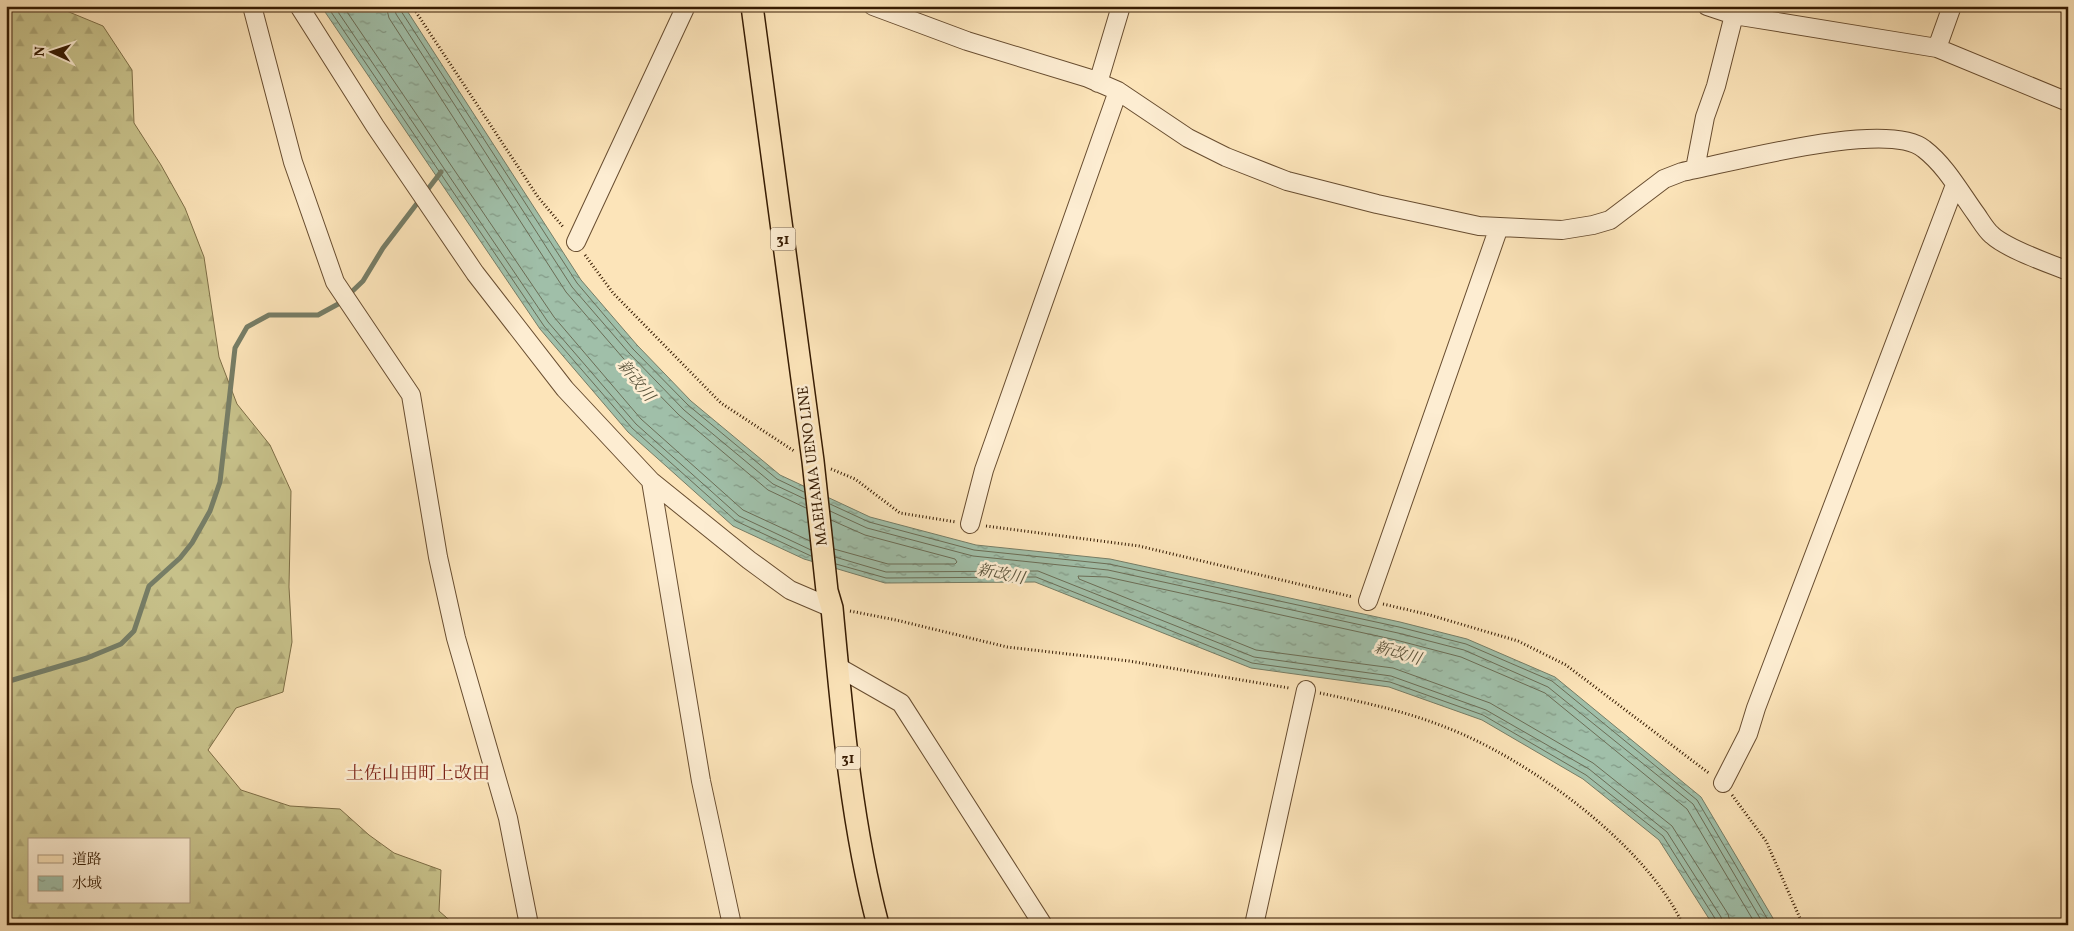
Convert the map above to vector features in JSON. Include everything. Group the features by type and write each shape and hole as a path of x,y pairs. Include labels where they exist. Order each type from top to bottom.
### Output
{"main road":[{"name":"MAEHAMA UENO LINE","path":"752,6 830,599 853,805 865,874 878,925"}],"street":[{"path":"252,6 293,162 335,282 411,395 438,557 450,611 508,818 529,925"},
{"path":"299,6 374,126 475,273 565,388 651,481 748,560 790,590 830,599"},
{"path":"576,242 686,6"},
{"path":"873,6 967,41 1118,91 1188,138 1226,157 1287,181 1377,204 1479,226 1562,230 1593,225 1610,220 1664,179 1695,170 1818,143 1866,138 1909,142 1923,147 1940,164 1993,237 2025,254 2068,271"},
{"path":"1098,83 1121,6"},
{"path":"1707,6 1734,15 1938,48 2068,102"},
{"path":"1938,48 1952,6"},
{"path":"1695,170 1705,117 1716,86 1734,15"},
{"path":"970,524 984,470 1118,91"},
{"path":"1723,783 1748,734 1756,708 1955,185"},
{"path":"1368,601 1499,227"},
{"path":"651,481 701,781 732,925"},
{"path":"838,667 901,703 1043,925"},
{"path":"1254,925 1306,690"}],"path":[{"path":"412,6 538,197 576,242 613,293 721,404 813,467 855,480 900,513 1139,546 1430,615 1518,641 1566,665 1723,783 1766,841 1803,925"}],"green space":[{"path":"6,6 23,6 26,8 57,7 103,26 132,70 134,123 161,165 185,208 204,257 219,357 237,404 270,445 291,491 289,587 292,642 283,692 236,708 208,750 241,790 290,806 340,809 369,835 394,853 441,870 439,911 455,925 6,925"}],"water":[{"name":"新改川","path":"321,6 404,6 581,280 637,345 691,401 780,475 870,517 976,545 1110,559 1400,622 1467,639 1555,677 1701,797 1777,925 1713,925 1659,840 1583,779 1482,720 1389,687 1251,668 1035,582 885,583 804,559 733,526 628,432 540,329"}],"waterway":[{"path":"6,682 87,658 121,644 134,631 149,586 180,558 192,543 210,511 220,482 235,348 247,327 269,315 318,315 340,303 363,281 383,248 441,172"}],"district":[{"name":"土佐山田町上改田","path":"418,773"}]}
